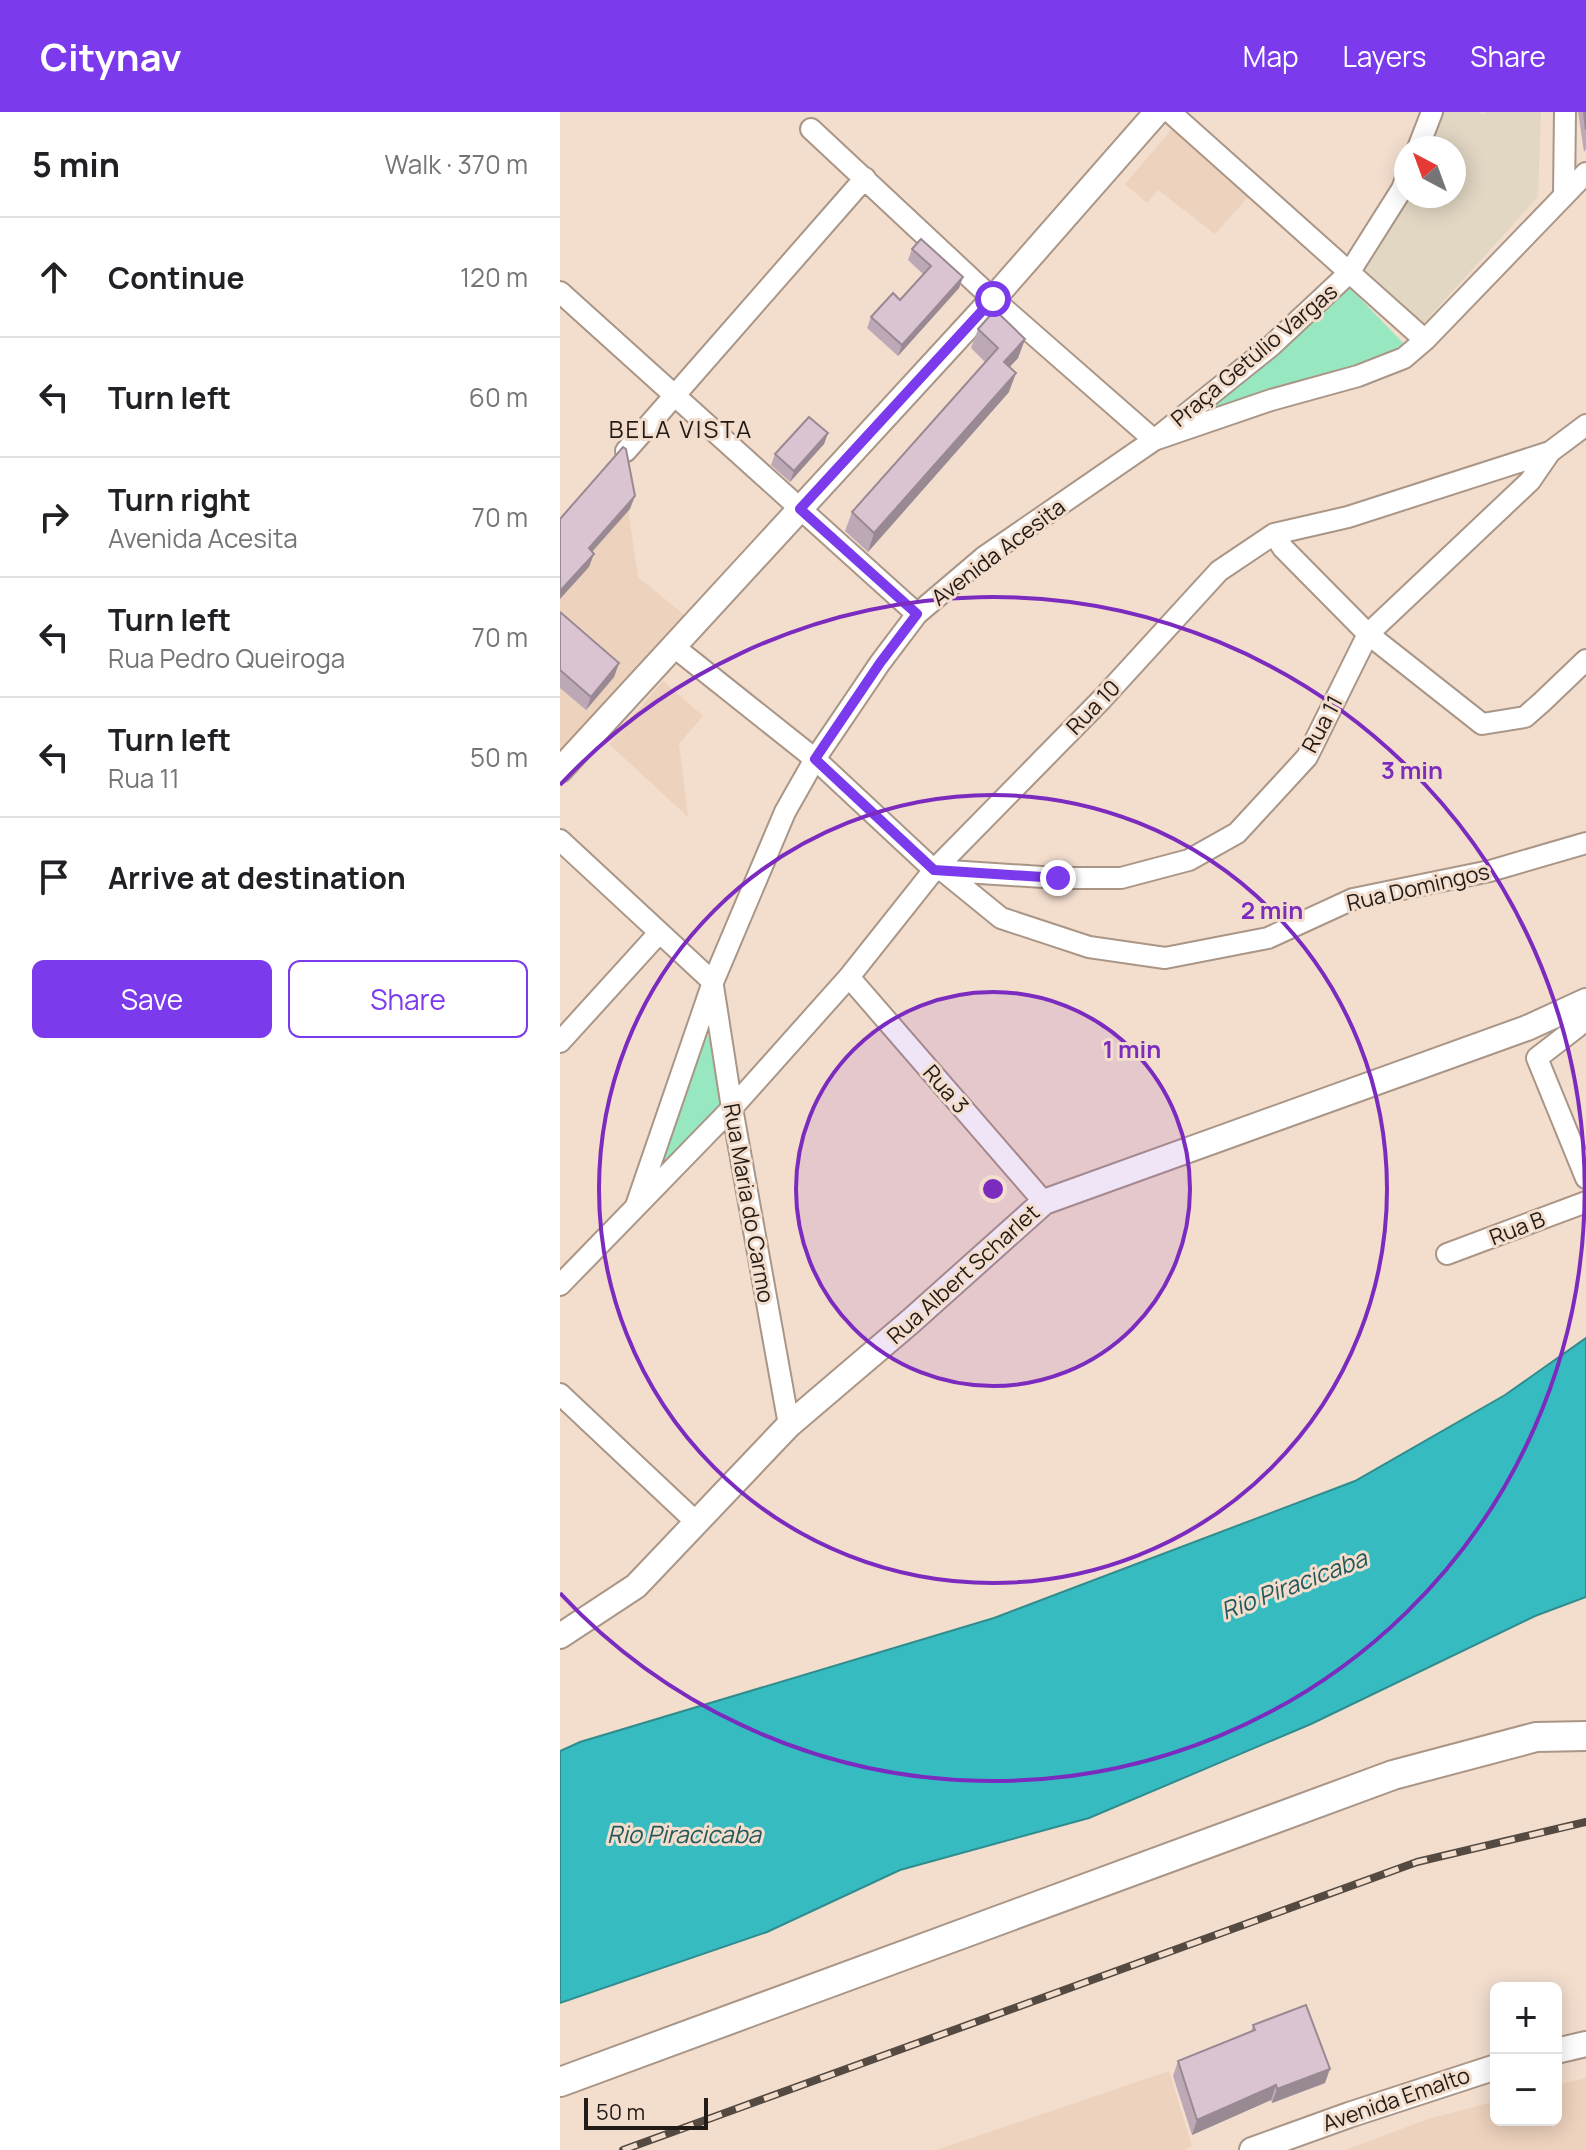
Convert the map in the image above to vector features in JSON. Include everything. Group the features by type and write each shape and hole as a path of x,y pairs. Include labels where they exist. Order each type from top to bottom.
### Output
{"highway":[{"path":"560,2082 1393,1775 1536,1737 1586,1736"}],"main road":[{"path":"560,770 993,299 1157,112"},
{"name":"Rua Albert Scharlet","path":"560,1636 636,1586 789,1425 1044,1202 1527,1028 1586,1001"},
{"path":"1562,2050 1586,2044"},
{"name":"Avenida Emalto","path":"1252,2150 1364,2109 1490,2069"}],"street":[{"path":"1170,112 1349,273 1394,202"},
{"path":"1423,136 1432,112"},
{"path":"1564,195 1565,112"},
{"path":"811,129 993,299 1154,440"},
{"name":"Avenida Acesita","path":"636,1206 713,982 785,812 815,759 917,614 984,557 1154,440 1271,400 1358,376 1404,358 1586,173"},
{"path":"626,451 865,178"},
{"name":"Praça Getúlio Vargas","path":"1154,440 1271,346 1349,273 1425,340"},
{"path":"560,292 917,614"},
{"name":"Rua 11","path":"938,870 1058,878 1121,878 1189,860 1237,833 1307,757 1368,634 1530,481 1550,452 1586,425"},
{"name":"Rua 10","path":"560,1285 732,1108 849,977 938,870 1102,699 1219,571 1274,534 1348,517 1550,452"},
{"path":"1274,534 1283,548 1368,634 1482,724 1525,717 1586,660"},
{"name":"Rua Domingos","path":"673,646 815,759 938,870 1001,918 1089,947 1165,958 1268,938 1353,899 1490,871 1586,843"},
{"path":"560,840 713,982"},
{"path":"560,1042 659,933"},
{"name":"Rua 3","path":"849,977 1044,1202"},
{"name":"Rua Maria do Carmo","path":"713,982 732,1108 789,1425"},
{"path":"1586,1020 1537,1058 1586,1178"},
{"name":"Rua B","path":"1447,1254 1586,1202"},
{"path":"560,1394 696,1522"}],"shaded area":[{"path":"1441,112 1479,112 1484,115 1485,112 1541,112 1538,197 1423,324 1364,269 1399,208 1466,208 1466,136 1431,136"},
{"path":"1172,129 1250,195 1215,234 1158,190 1147,203 1125,184"},
{"path":"620,454 638,577 687,617 560,753 560,522"},
{"path":"663,681 703,716 679,744 688,817 609,744"},
{"path":"1169,2071 1192,2146 1185,2150 936,2150"},
{"path":"1586,2078 1586,2150 1345,2150 1428,2119 1490,2103 1490,2126 1562,2126 1562,2084"}],"green space":[{"path":"1349,287 1404,344 1361,368 1206,413"},
{"path":"706,1030 722,1078 721,1112 655,1177"}],"water":[{"name":"Rio Piracicaba","path":"1586,1338 1586,1597 1535,1616 1311,1724 1089,1818 900,1870 767,1932 560,2003 560,1751 580,1742 994,1618 1355,1481 1505,1395"}],"building":[{"path":"921,239 963,277 902,345 871,317 893,293 900,300 931,266 912,249"},
{"path":"995,310 1025,339 1004,362 1016,373 874,533 852,512 998,348 978,329"},
{"path":"809,417 828,433 794,471 775,454"},
{"path":"623,447 626,449 635,496 589,548 594,554 560,591 560,519"},
{"path":"560,612 619,663 591,697 560,670"},
{"path":"1306,2005 1330,2069 1277,2089 1276,2085 1197,2120 1178,2061 1255,2030 1253,2025"}],"railway":[{"path":"623,2150 1417,1862 1586,1822"}],"district":[{"name":"BELA VISTA","path":"681,430"}],"route":[{"path":"993,299 800,509 917,614 815,759 934,870 1058,878"}]}
